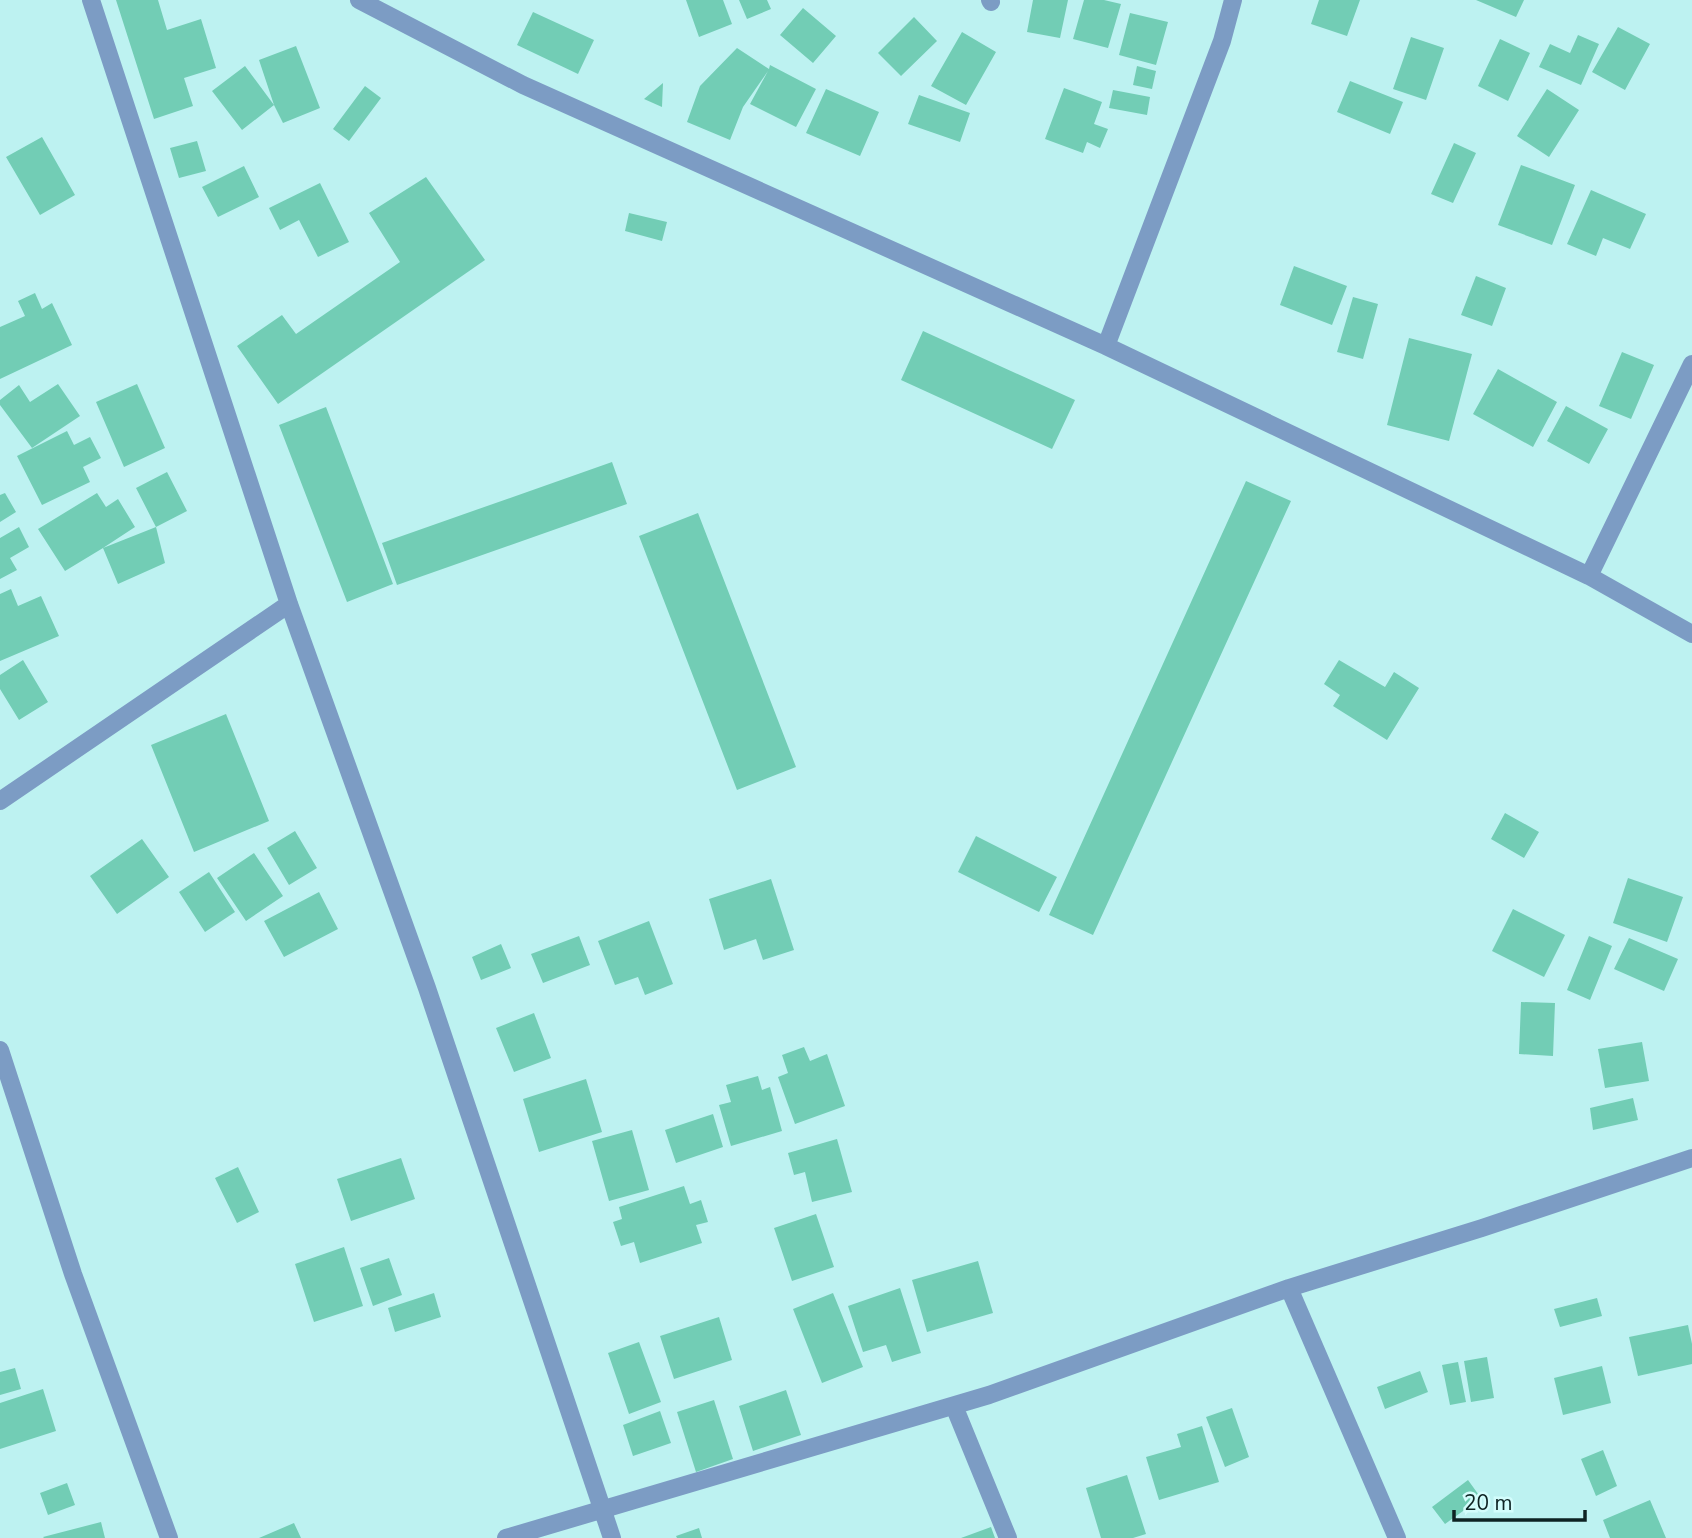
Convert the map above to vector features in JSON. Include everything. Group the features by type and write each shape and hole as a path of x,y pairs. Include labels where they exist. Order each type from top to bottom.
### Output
{"street":[{"path":"90,0 289,604 427,988 612,1538"},
{"path":"359,0 523,85 1106,346 1589,576 1692,634"},
{"path":"1106,346 1222,41 1233,0"},
{"path":"1589,576 1692,364"},
{"path":"0,801 289,604"},
{"path":"0,1050 73,1274 169,1538"},
{"path":"506,1538 989,1395 1289,1289 1692,1159"},
{"path":"1289,1289 1397,1538"},
{"path":"954,1406 1008,1538"}],"building":[{"path":"116,0 158,0 167,30 201,19 216,68 184,78 193,106 154,119"},
{"path":"686,0 723,0 732,24 699,37"},
{"path":"739,0 767,0 771,9 747,19"},
{"path":"1033,0 1068,0 1060,38 1027,32"},
{"path":"1084,0 1104,0 1121,4 1108,48 1073,39"},
{"path":"1319,0 1360,0 1347,36 1311,24"},
{"path":"1476,0 1524,0 1516,17"},
{"path":"803,8 836,36 813,63 780,35"},
{"path":"533,12 594,40 578,74 517,45"},
{"path":"1130,13 1168,22 1156,65 1119,55"},
{"path":"914,17 937,41 901,76 878,53"},
{"path":"1618,27 1650,44 1625,90 1592,72"},
{"path":"962,32 996,52 966,105 931,86"},
{"path":"1578,35 1599,44 1581,85 1539,67 1550,44 1570,53"},
{"path":"1411,37 1444,48 1426,100 1393,89"},
{"path":"1500,39 1530,53 1508,101 1478,86"},
{"path":"296,46 320,108 283,123 259,60"},
{"path":"737,48 769,69 770,65 816,89 796,127 750,104 768,71 743,107 730,140 687,122 700,86"},
{"path":"245,66 274,105 242,130 212,91"},
{"path":"1137,66 1156,71 1152,89 1133,85"},
{"path":"1350,81 1403,102 1390,134 1337,112"},
{"path":"663,83 662,107 644,99"},
{"path":"365,86 381,98 349,141 333,129"},
{"path":"1064,88 1102,102 1094,124 1108,129 1100,148 1087,142 1083,153 1045,139"},
{"path":"826,89 879,112 860,156 806,133"},
{"path":"1547,89 1579,110 1549,157 1517,136"},
{"path":"1113,90 1150,97 1147,115 1109,108"},
{"path":"919,95 970,113 960,142 908,124"},
{"path":"42,137 75,195 40,215 6,157"},
{"path":"197,141 206,171 179,178 170,148"},
{"path":"1454,143 1476,153 1453,203 1431,194"},
{"path":"1521,165 1575,185 1552,245 1498,225"},
{"path":"244,166 259,197 218,217 202,187"},
{"path":"426,177 485,260 278,404 237,346 282,315 296,334 400,262 369,213"},
{"path":"320,183 349,242 318,257 299,220 280,230 269,208"},
{"path":"1591,190 1646,214 1630,249 1603,238 1596,256 1567,244"},
{"path":"629,213 667,222 662,241 625,231"},
{"path":"1294,266 1347,286 1332,325 1280,305"},
{"path":"1476,276 1506,288 1492,326 1461,315"},
{"path":"35,293 42,309 52,303 72,345 0,379 0,327 25,316 18,301"},
{"path":"1353,297 1378,304 1363,359 1337,352"},
{"path":"923,331 1075,400 1052,449 901,380"},
{"path":"1409,338 1472,354 1449,441 1387,425"},
{"path":"1622,352 1654,365 1631,419 1599,406"},
{"path":"1498,369 1557,402 1533,447 1473,414"},
{"path":"58,384 80,416 32,448 0,405 0,400 19,385 30,402"},
{"path":"137,384 165,448 124,467 96,402"},
{"path":"1566,406 1608,429 1589,464 1547,441"},
{"path":"326,407 393,584 347,602 279,425"},
{"path":"67,431 74,445 90,437 101,458 83,467 90,482 42,505 17,456"},
{"path":"612,462 627,504 397,585 382,543"},
{"path":"167,472 187,511 156,527 136,488"},
{"path":"1246,481 1291,501 1093,935 1049,915"},
{"path":"5,493 16,512 0,522 0,495"},
{"path":"97,493 106,507 118,499 135,527 65,571 38,529"},
{"path":"698,513 796,767 737,790 639,536"},
{"path":"19,527 29,547 10,558 17,570 0,579 0,538"},
{"path":"156,527 165,563 118,584 103,548"},
{"path":"11,589 18,606 41,596 59,636 0,661 0,594"},
{"path":"23,660 48,702 19,720 0,689 0,675"},
{"path":"1339,660 1385,687 1394,672 1419,688 1387,740 1333,706 1340,695 1324,684"},
{"path":"226,714 269,821 194,852 151,745"},
{"path":"1505,813 1539,832 1524,858 1491,839"},
{"path":"295,831 317,868 289,885 267,848"},
{"path":"976,836 1057,877 1039,912 958,872"},
{"path":"142,839 169,877 117,914 90,876"},
{"path":"254,853 283,896 246,921 217,878"},
{"path":"209,872 235,912 205,932 179,892"},
{"path":"1628,878 1683,897 1667,942 1613,923"},
{"path":"771,879 794,950 763,960 756,939 724,950 709,899"},
{"path":"319,892 338,929 284,957 264,921"},
{"path":"1513,909 1565,935 1544,977 1492,951"},
{"path":"649,921 673,984 645,995 638,977 615,985 598,941"},
{"path":"579,936 590,965 543,983 531,954"},
{"path":"1589,936 1612,946 1590,1000 1567,990"},
{"path":"1629,938 1678,959 1664,991 1614,969"},
{"path":"501,944 511,968 481,980 472,957"},
{"path":"1521,1002 1555,1003 1553,1056 1519,1054"},
{"path":"534,1013 551,1058 514,1072 496,1028"},
{"path":"1642,1042 1649,1081 1605,1088 1598,1049"},
{"path":"804,1047 810,1061 827,1054 845,1106 795,1124 778,1077 788,1073 782,1055"},
{"path":"758,1076 762,1090 770,1087 782,1131 731,1146 719,1105 731,1102 726,1085"},
{"path":"586,1079 602,1132 539,1152 523,1099"},
{"path":"1633,1098 1638,1120 1593,1130 1590,1108"},
{"path":"713,1114 723,1147 676,1163 665,1130"},
{"path":"632,1130 649,1190 609,1201 592,1141"},
{"path":"837,1139 852,1192 812,1202 805,1172 794,1175 788,1153"},
{"path":"401,1158 415,1199 351,1221 337,1179"},
{"path":"238,1167 259,1212 237,1223 215,1178"},
{"path":"684,1186 690,1204 701,1200 708,1222 696,1225 702,1243 640,1263 634,1242 621,1246 613,1222 622,1219 619,1207"},
{"path":"816,1214 834,1267 792,1281 774,1228"},
{"path":"344,1247 363,1306 314,1322 295,1264"},
{"path":"389,1258 402,1295 373,1306 360,1268"},
{"path":"978,1261 993,1313 927,1332 912,1280"},
{"path":"900,1288 921,1353 892,1362 886,1345 863,1352 848,1306"},
{"path":"434,1293 441,1317 395,1332 388,1308"},
{"path":"833,1293 863,1367 822,1383 793,1309"},
{"path":"1597,1298 1602,1316 1560,1327 1554,1309"},
{"path":"719,1317 732,1360 674,1379 660,1336"},
{"path":"1688,1325 1692,1364 1638,1376 1629,1337"},
{"path":"639,1342 661,1402 629,1414 608,1353"},
{"path":"1487,1357 1494,1398 1471,1402 1464,1361"},
{"path":"1458,1362 1466,1402 1450,1405 1442,1365"},
{"path":"1602,1366 1611,1403 1563,1415 1554,1378"},
{"path":"15,1368 21,1389 0,1395 0,1372"},
{"path":"1420,1371 1428,1392 1385,1409 1377,1387"},
{"path":"43,1389 56,1431 0,1449 0,1403"},
{"path":"786,1390 801,1435 753,1451 739,1406"},
{"path":"714,1400 733,1459 696,1472 677,1412"},
{"path":"1232,1408 1249,1457 1225,1467 1206,1417"},
{"path":"660,1411 671,1443 633,1456 623,1425"},
{"path":"1202,1426 1219,1482 1159,1500 1146,1457 1181,1447 1177,1434"},
{"path":"1603,1450 1617,1486 1596,1496 1581,1459"},
{"path":"1127,1475 1146,1534 1133,1538 1101,1538 1086,1488"},
{"path":"1468,1480 1481,1498 1445,1524 1432,1507"},
{"path":"67,1483 75,1505 48,1515 40,1493"},
{"path":"1650,1500 1666,1538 1610,1538 1603,1520"},
{"path":"101,1522 105,1538 43,1537"},
{"path":"294,1523 301,1538 259,1538"},
{"path":"991,1527 995,1538 961,1538"},
{"path":"699,1528 702,1538 676,1536"}]}
